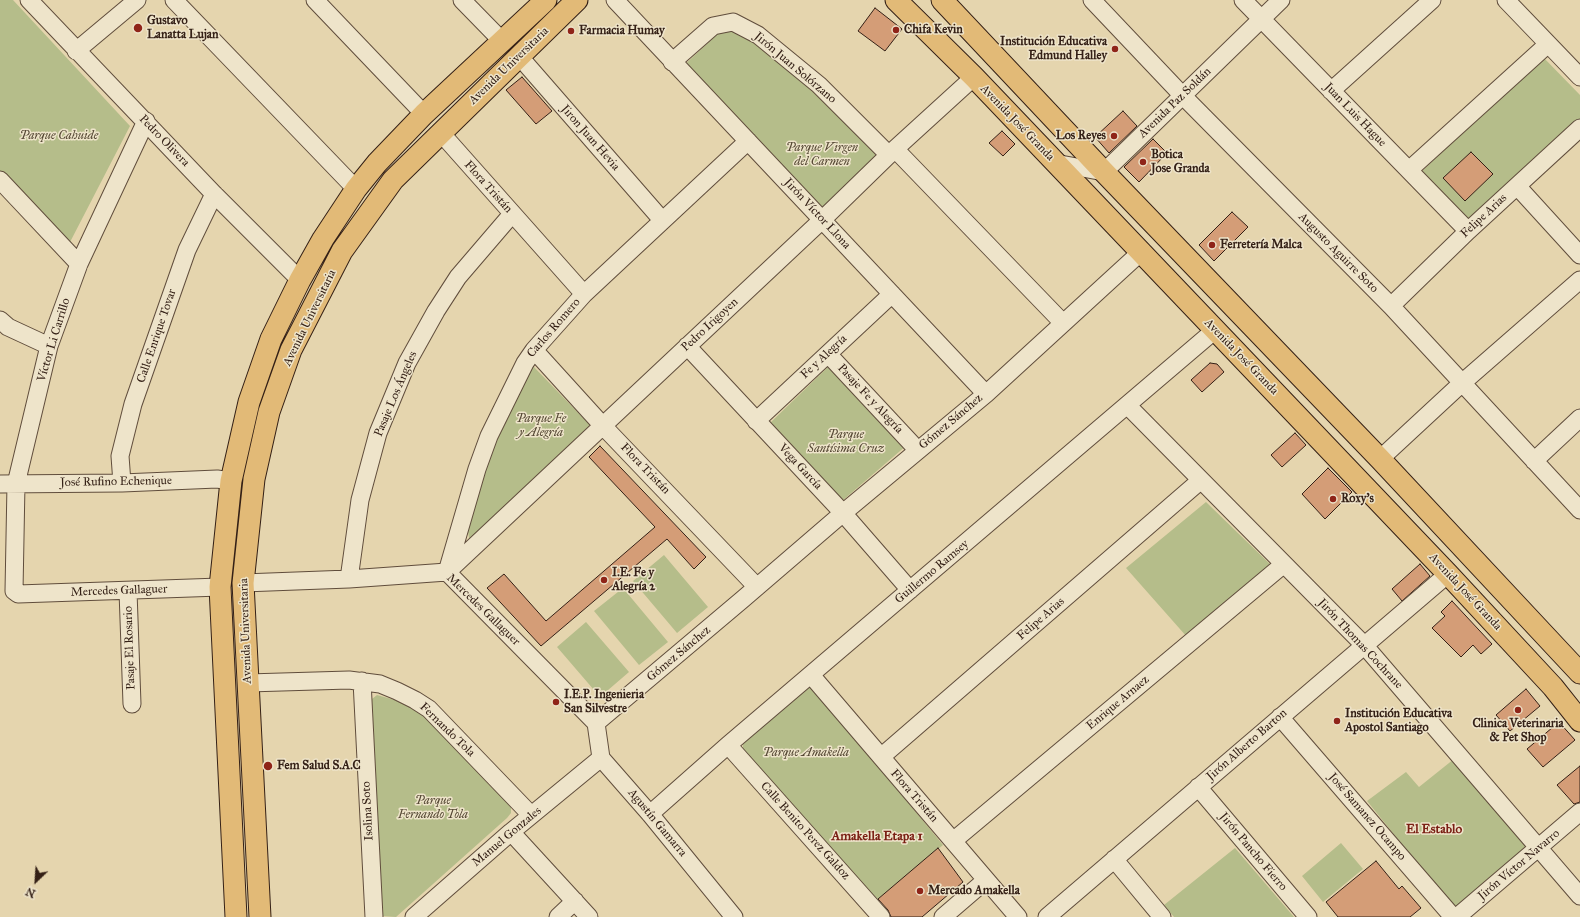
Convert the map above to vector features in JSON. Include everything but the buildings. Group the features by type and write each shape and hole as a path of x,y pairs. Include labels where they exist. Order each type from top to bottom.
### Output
{"main road":[{"name":"Avenida Universitaria","path":"236,917 220,588 231,481 249,402 272,339 300,280 323,239 356,189 377,163 424,114 503,42 546,0"},
{"name":"Avenida Universitaria","path":"260,917 243,583 254,479 269,412 291,350 342,251 394,180 576,0"},
{"name":"Avenida José Granda","path":"896,0 974,77 1448,574 1553,687 1580,721"},
{"path":"942,0 1104,172 1380,459 1580,673"},
{"path":"1502,632 1523,611"}],"street":[{"name":"Pedro Olivera","path":"29,0 214,194 300,280"},
{"path":"76,51 137,0"},
{"path":"174,0 356,189"},
{"path":"315,0 424,114"},
{"path":"462,0 503,42"},
{"name":"Jirón Víctor Llona","path":"615,0 986,394"},
{"name":"Augusto Aguirre Soto","path":"1092,0 1183,96 1390,306 1580,510"},
{"name":"Juan Luis Hague","path":"1243,0 1468,231"},
{"name":"Avenida Paz Soldán","path":"1104,172 1281,0"},
{"path":"1331,91 1432,0"},
{"path":"1506,0 1580,78"},
{"name":"Jirón Juan Solórzano","path":"672,62 713,26 733,22 758,35 819,85 892,152 1064,323"},
{"path":"1409,170 1548,44"},
{"name":"Jiron Juan Hevia","path":"519,56 662,220"},
{"name":"Pedro Irigoyen","path":"447,572 822,220 892,152 974,77"},
{"name":"Víctor Li Carrillo","path":"18,594 14,591 8,484 49,346 79,264 146,121"},
{"name":"Felipe Arias","path":"1390,306 1468,231 1580,128"},
{"name":"Flora Tristán","path":"441,133 584,294"},
{"name":"Carlos Romero","path":"447,572 477,469 489,436 525,363 534,350 584,294 662,220 748,142"},
{"path":"1055,163 1104,172"},
{"path":"0,180 79,264"},
{"path":"1517,186 1580,255"},
{"name":"Calle Enrique Tovar","path":"122,483 120,456 133,404 187,250 214,194"},
{"name":"Pasaje Los Ángeles","path":"349,579 360,500 378,433 407,363 436,311 458,277 512,214"},
{"name":"Gómez Sánchez","path":"596,723 843,513 986,394 1141,252"},
{"path":"1380,459 1462,383 1580,280"},
{"name":"Fe y Alegría","path":"756,421 892,294"},
{"path":"0,320 8,327 49,346"},
{"name":"Guillermo Ramsey","path":"650,814 728,745 1215,330"},
{"name":"Vega García","path":"687,346 843,513 910,590"},
{"name":"Flora Tristán","path":"534,350 603,426 757,587"},
{"name":"Pasaje Fe y Alegría","path":"828,354 912,444"},
{"name":"Jirón Thomas Cochrane","path":"1127,405 1364,646 1580,896"},
{"path":"1534,461 1580,418"},
{"name":"José Rufino Echenique","path":"8,484 122,483 218,479 231,481"},
{"name":"Felipe Arias","path":"881,757 1202,480"},
{"name":"Enrique Arnaez","path":"952,841 1284,564"},
{"name":"Mercedes Gallaguer","path":"243,583 349,579 447,572 596,723"},
{"name":"Jirón Alberto Barton","path":"1047,917 1448,574"},
{"name":"Mercedes Gallaguer","path":"18,594 220,588"},
{"name":"Pasaje El Rosario","path":"128,591 132,704"},
{"name":"Flora Tristán","path":"811,675 1018,917"},
{"name":"Fernando Tola","path":"248,683 349,680 380,684 397,691 429,708 531,815"},
{"name":"Isolina Soto","path":"362,681 374,917"},
{"name":"José Samanez Ocampo","path":"1280,717 1453,917"},
{"path":"596,723 602,758"},
{"name":"Calle Benito Perez Galdoz","path":"728,745 881,917"},
{"name":"Manuel Gonzales","path":"414,917 510,832 602,758"},
{"name":"Agustín Gamarra","path":"602,758 734,917"},
{"name":"Jirón Pancho Fierro","path":"1198,788 1308,917"},
{"name":"Jirón Víctor Navarro","path":"1457,917 1580,812"},
{"path":"510,832 589,917"},
{"path":"1114,859 1162,917"},
{"path":"943,917 986,880"},
{"path":"558,917 575,901"}],"green space":[{"name":"Parque Cahuide","path":"0,0 13,0 130,126 68,246 0,175"},
{"name":"Parque Virgen del Carmen","path":"726,26 736,28 820,96 881,155 820,212 681,68"},
{"path":"1542,56 1580,95 1580,122 1468,229 1417,176"},
{"name":"Parque Fe y Alegría","path":"533,366 589,424 589,430 470,543 467,527 487,454"},
{"name":"Parque Santísima Cruz","path":"829,366 907,445 842,501 770,423"},
{"path":"1206,502 1273,567 1187,637 1126,568"},
{"path":"664,555 708,607 677,633 633,581"},
{"path":"623,588 668,642 639,665 594,611"},
{"path":"586,622 629,672 600,697 557,647"},
{"name":"Parque Amakella","path":"808,687 815,689 943,845 877,900 743,753 743,744"},
{"name":"Parque Fernando Tola","path":"377,695 395,700 419,711 511,806 511,813 507,818 396,917 381,916 372,699"},
{"path":"1454,759 1525,843 1526,847 1458,906 1451,905 1367,801 1406,772 1419,787"},
{"path":"1341,843 1363,869 1323,902 1302,876"},
{"path":"1235,848 1294,917 1174,917 1164,905"}],"place":[{"name":"Gustavo Lanatta Lujan","path":"138,28"},
{"name":"Chifa Kevin","path":"896,30"},
{"name":"Farmacia Humay","path":"571,31"},
{"name":"Institución Educativa Edmund Halley","path":"1115,49"},
{"name":"Los Reyes","path":"1114,136"},
{"name":"Botica Jose Granda","path":"1143,162"},
{"name":"Ferretería Malca","path":"1212,245"},
{"name":"Roxy's","path":"1333,499"},
{"name":"I.E. Fe y Alegría 2","path":"604,580"},
{"name":"I.E.P. Ingenieria San Silvestre","path":"556,702"},
{"name":"Clinica Veterinaria & Pet Shop","path":"1518,710"},
{"name":"Institución Educativa Apostol Santiago","path":"1337,721"},
{"name":"Fem Salud S.A.C","path":"268,766"},
{"name":"Mercado Amakella","path":"920,891"}],"district":[{"name":"El Establo","path":"1434,830"},
{"name":"Amakella Etapa 1","path":"877,837"}]}
